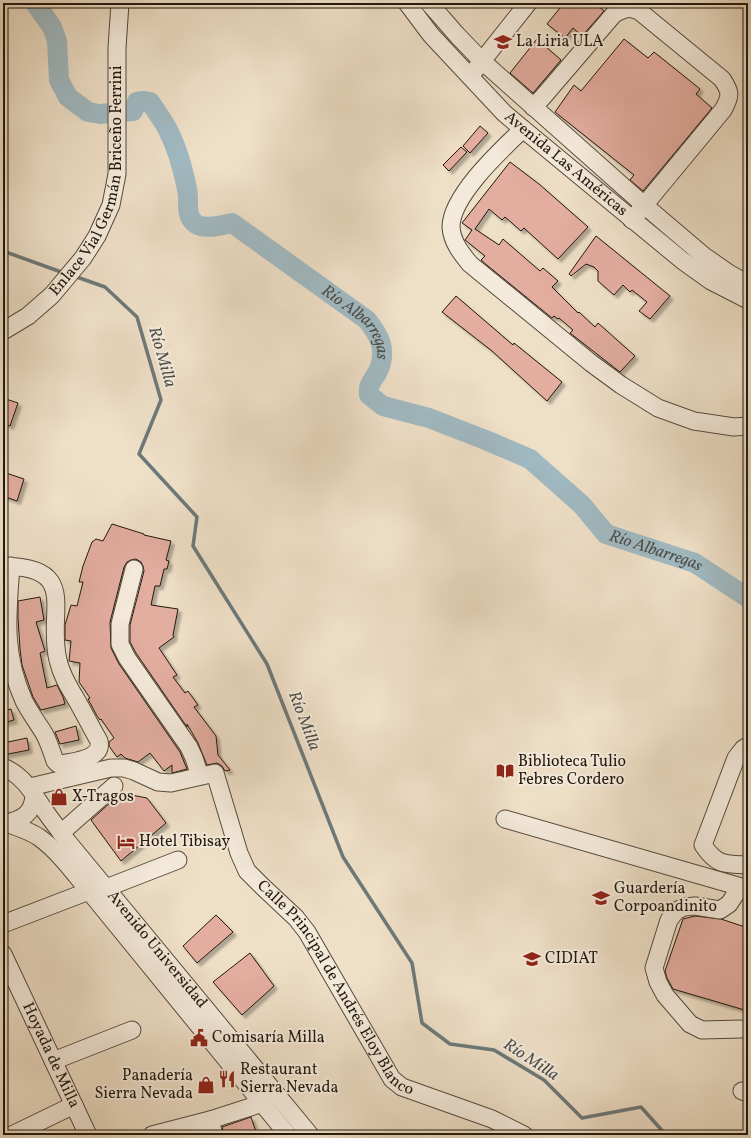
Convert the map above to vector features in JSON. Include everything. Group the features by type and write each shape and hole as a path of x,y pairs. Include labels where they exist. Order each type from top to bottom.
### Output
{"street":[{"name":"Enlace Vial Germán Briceño Ferrini","path":"3,331 28,316 52,295 83,258 97,236 111,205 117,174 118,48 120,3"},
{"name":"Avenida Las Américas","path":"407,3 431,35 504,113 683,261 711,281 748,300"},
{"name":"Avenida Las Américas","path":"428,3 482,61 644,205 704,256 730,274 748,284"},
{"path":"470,77 528,3"},
{"path":"533,107 614,14 622,9 630,8 639,11 722,79 728,89 729,99 723,110 632,220"},
{"path":"523,129 477,176 463,194 455,211 451,226 453,239 461,253 470,264 591,363 621,385 658,408 694,421 734,427 748,426"},
{"path":"7,566 36,570 45,575 54,586 56,602 55,644 57,659 62,674 99,741 100,747 98,752 93,756 58,764 55,761 44,735 25,703 17,685 8,646 7,566"},
{"name":"Calle Principal de Andrés Eloy Blanco","path":"134,569 120,624 120,644 127,658 189,747 194,758 208,775 247,870 296,918 307,932 392,1079 402,1087 492,1119 524,1135"},
{"path":"748,746 743,749 736,758 703,845 710,856 723,864 748,865"},
{"name":"Avenido Universidad","path":"3,767 12,771 32,791 61,833 310,1135"},
{"path":"4,823 17,821 23,817 34,803 32,791 111,768 124,768 158,782 171,783 208,775"},
{"path":"61,833 114,786"},
{"path":"505,819 744,888 729,904 720,910 695,906 684,907 676,911 669,920 654,968 658,982 665,995 690,1024 702,1030 741,1029"},
{"path":"4,823 23,829 40,838 54,852 89,891 288,1135"},
{"path":"106,888 178,860"},
{"path":"3,924 89,891"},
{"name":"Hoyada de Milla","path":"3,954 88,1135"},
{"path":"53,1061 132,1030"},
{"path":"152,1135 212,1128 262,1103"},
{"path":"12,1135 74,1105"}],"building":[{"path":"564,3 595,3 604,11 582,36 573,28 565,38 547,24"},
{"path":"537,39 561,60 533,93 510,73"},
{"path":"624,39 648,58 654,52 700,89 696,94 712,108 643,191 630,180 634,175 555,112 574,85 581,91"},
{"path":"480,126 488,133 470,153 463,146"},
{"path":"461,147 467,152 449,171 443,165"},
{"path":"510,162 539,184 588,227 558,259 524,228 521,231 505,217 502,220 489,209 475,229 499,245 503,239 540,271 543,268 558,281 552,287 578,313 579,312 595,327 598,323 635,356 620,372 570,333 573,330 559,318 558,319 554,316 552,318 488,266 481,260 485,256 465,240 472,230 462,223"},
{"path":"596,236 670,296 650,319 639,311 647,302 632,290 630,292 623,285 614,295 598,281 598,271 594,267 586,264 571,276 569,274"},
{"path":"456,296 513,345 514,343 562,382 547,401 492,351 442,312"},
{"path":"3,398 18,403 10,426 3,423"},
{"path":"3,472 24,479 17,501 3,496"},
{"path":"112,524 144,535 171,541 166,560 169,561 167,569 164,569 160,586 155,586 151,605 178,609 173,635 174,637 159,648 177,675 173,677 185,693 188,691 198,705 194,707 216,736 218,755 230,770 225,771 222,766 217,763 207,765 198,743 187,724 187,727 130,642 130,625 144,571 141,562 136,559 127,562 124,567 110,622 111,648 119,664 180,752 187,769 172,773 172,765 164,771 150,753 138,762 125,758 121,754 117,757 109,746 109,742 114,738 101,719 100,720 97,716 88,699 90,698 79,682 80,663 69,661 71,641 65,640 65,625 71,605 77,606 83,582 79,582 92,542 96,539 103,541"},
{"path":"40,597 44,620 36,622 45,651 40,653 47,688 57,685 65,704 41,710 33,697 22,665 18,618 18,601"},
{"path":"11,709 14,720 3,723 3,711"},
{"path":"76,726 79,740 60,744 55,732"},
{"path":"27,738 29,750 3,755 3,743"},
{"name":"Hotel Tibisay","path":"121,793 147,798 166,823 121,861 91,820"},
{"path":"216,915 233,932 197,963 183,946"},
{"path":"695,916 721,919 748,928 748,1011 673,989 665,971 683,919"},
{"path":"250,953 274,986 242,1015 213,982"},
{"path":"251,1117 257,1135 224,1135 222,1127"}],"waterway":[{"name":"Río Albarregas","path":"35,3 52,27 57,41 59,80 68,97 88,112 100,114 133,111 137,102 150,102 171,135 177,150 188,194 188,208 192,221 204,227 232,223 367,320 375,331 382,349 381,362 379,369 369,387 369,395 383,406 429,418 530,459 582,505 606,534 695,563 748,598"},
{"name":"Río Milla","path":"3,251 64,273"},
{"name":"Río Milla","path":"74,276 105,287 137,317 161,400 139,454 197,517 193,546 267,664 343,857 412,963 422,1023 450,1044 494,1050 544,1080 582,1118 641,1107 666,1135"}],"place":[{"name":"La Liria ULA","path":"503,42"},
{"name":"Biblioteca Tulio Febres Cordero","path":"505,771"},
{"name":"X-Tragos","path":"59,797"},
{"name":"Hotel Tibisay","path":"126,842"},
{"name":"Guardería Corpoandinito","path":"601,898"},
{"name":"CIDIAT","path":"532,959"},
{"name":"Comisaría Milla","path":"199,1038"},
{"name":"Restaurant Sierra Nevada","path":"227,1079"},
{"name":"Panadería Sierra Nevada","path":"206,1085"}]}
